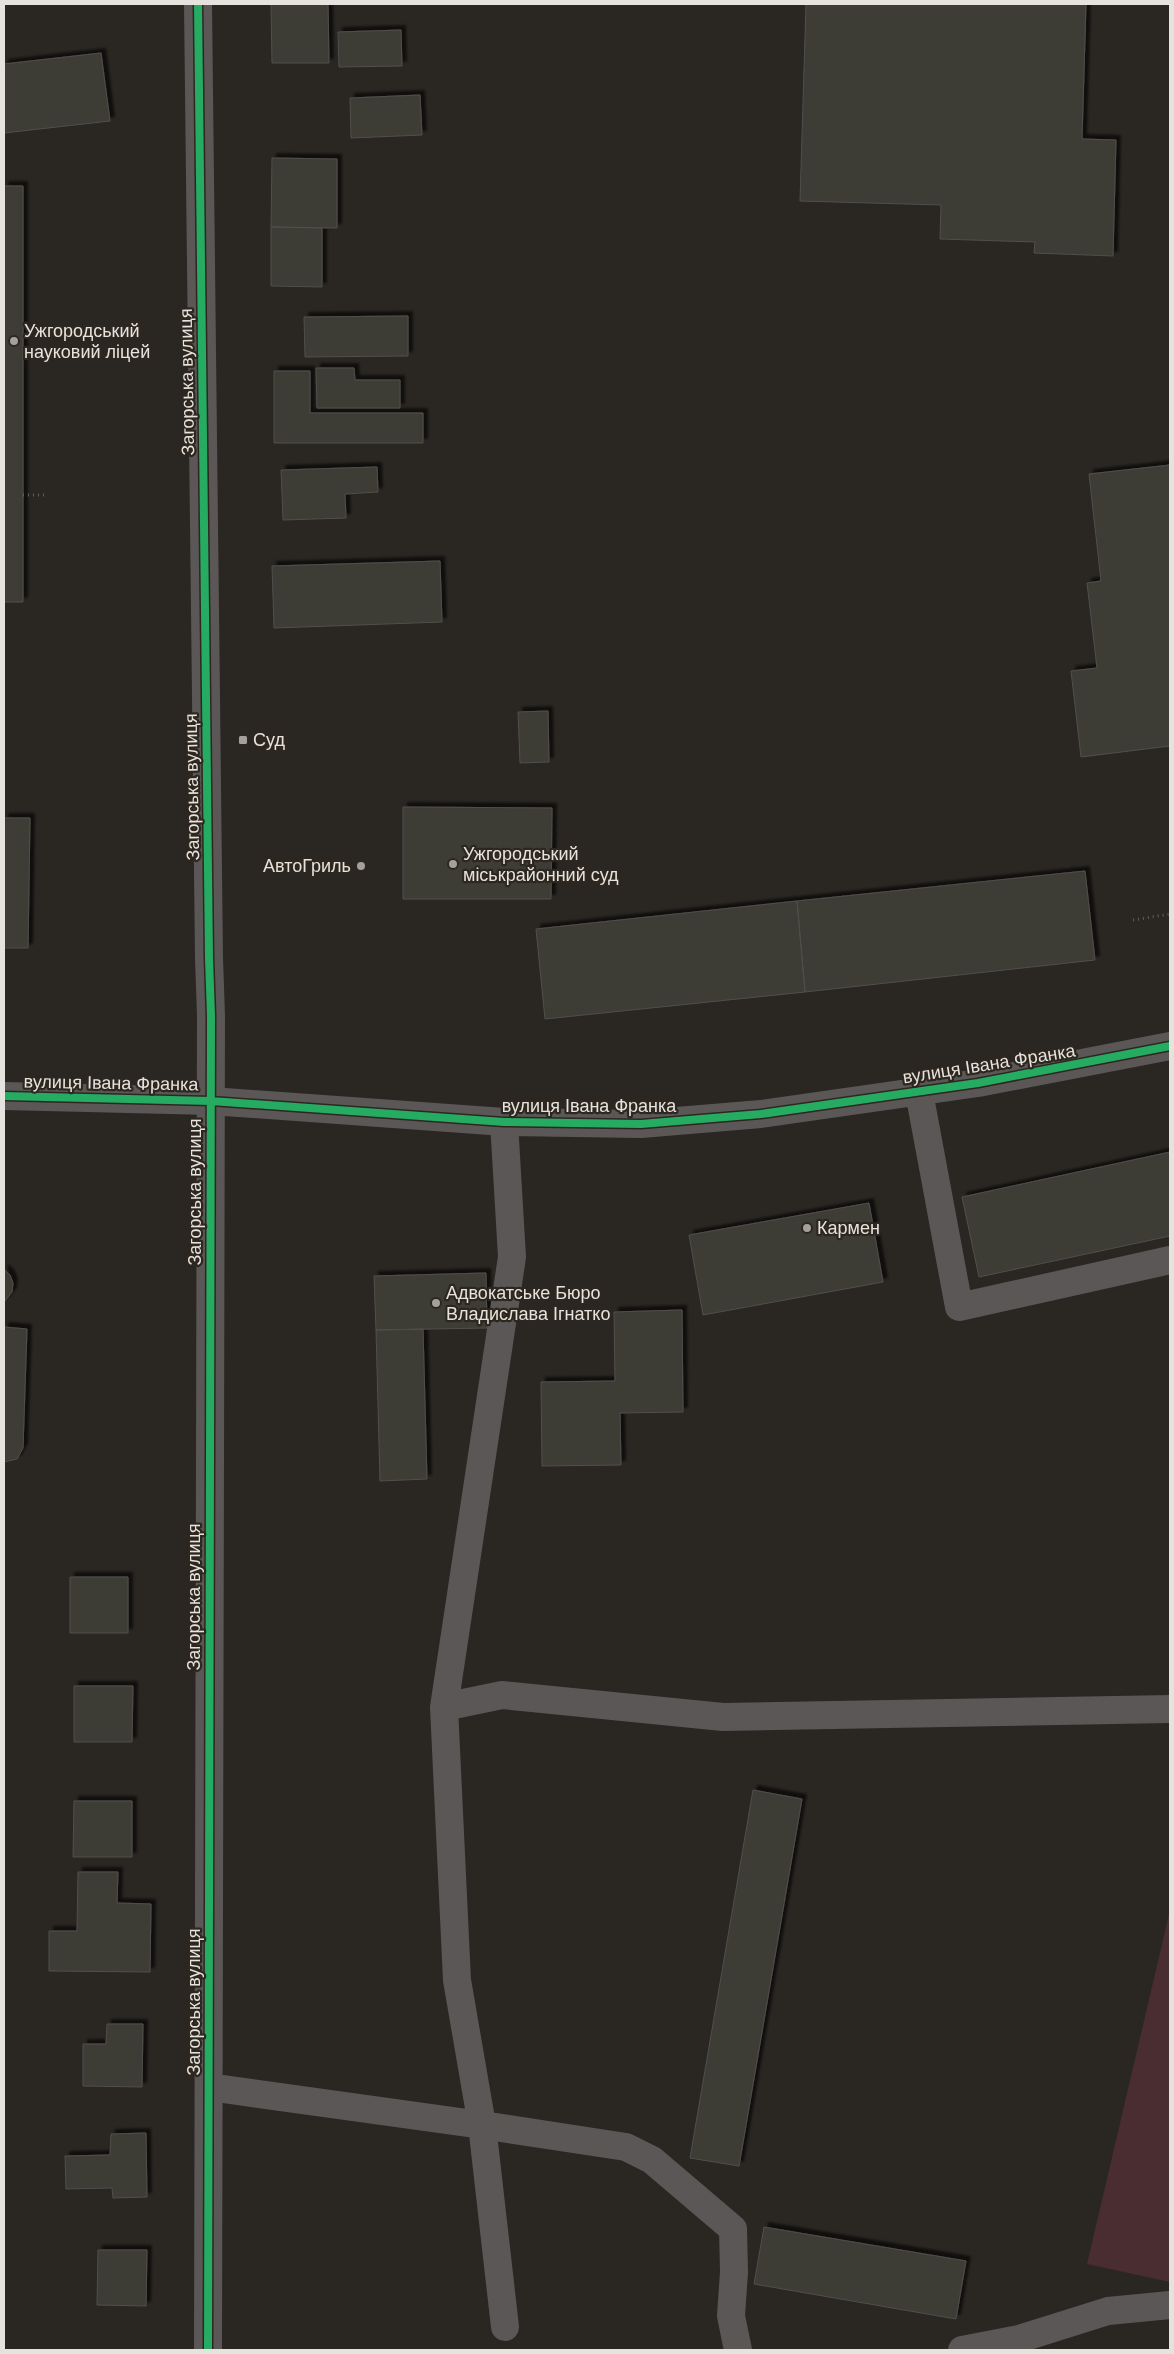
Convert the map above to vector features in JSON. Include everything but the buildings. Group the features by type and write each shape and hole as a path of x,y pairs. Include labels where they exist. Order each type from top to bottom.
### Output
{"street":[{"name":"Загорська вулиця","path":"198,4 211,1100 208,2350"},
{"name":"вулиця Івана Франка","path":"4,1096 211,1100 504,1122 641,1124 761,1114 919,1092 1106,1060 1170,1046"},
{"path":"919,1092 959,1307 1170,1260"},
{"path":"504,1122 512,1258 444,1707 457,1980 482,2125 505,2327"},
{"path":"444,1707 502,1695 723,1717 1170,1709"},
{"path":"208,2087 626,2147 652,2160 733,2228 734,2272 731,2316 738,2350"},
{"path":"962,2350 1019,2339 1108,2311 1170,2306"}],"path":[{"path":"23,495 46,495"},
{"path":"1133,920 1170,914"}],"shaded area":[{"path":"1170,1910 1170,2282 1087,2264"}],"cycle path":[{"path":"198,4 211,1016 208,2350"},
{"path":"4,1096 211,1101 504,1122 641,1124 761,1114 978,1083 1170,1046"}],"place":[{"name":"Ужгородський науковий ліцей","path":"14,341"},
{"name":"Суд","path":"243,740"},
{"name":"Ужгородський міськрайонний суд","path":"453,864"},
{"name":"АвтоГриль","path":"361,866"},
{"name":"Кармен","path":"807,1228"},
{"name":"Адвокатське Бюро Владислава Ігнатко","path":"436,1303"}]}
